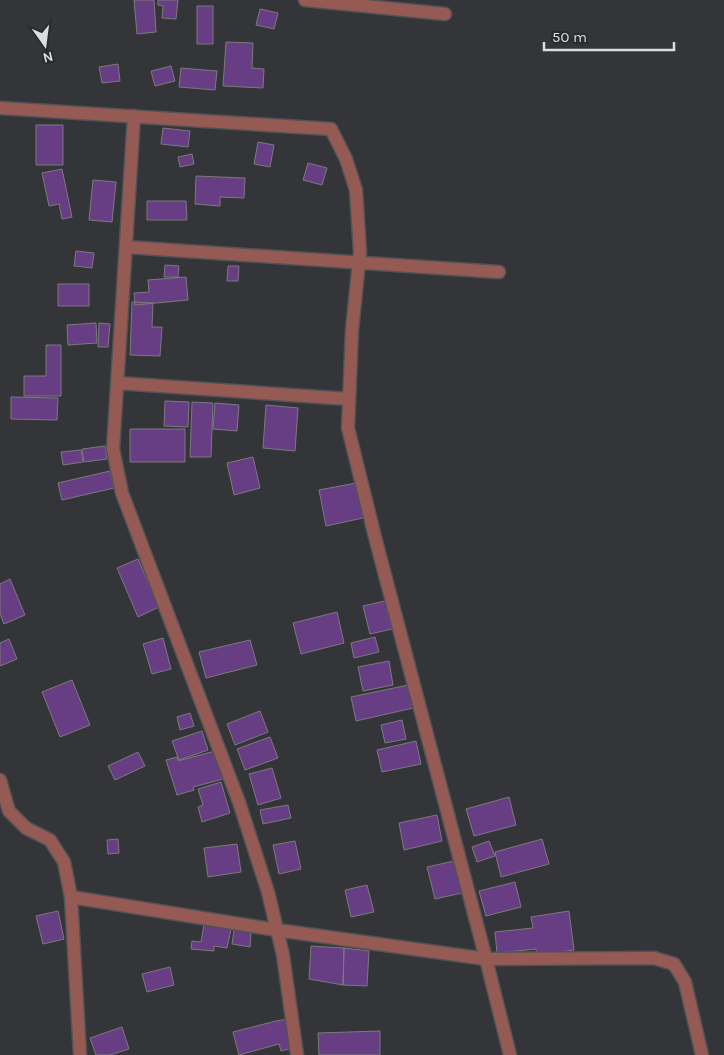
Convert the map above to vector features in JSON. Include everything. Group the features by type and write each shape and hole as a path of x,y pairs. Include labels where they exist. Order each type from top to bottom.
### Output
{"street":[{"path":"305,0 445,14"},
{"path":"0,108 331,129 346,159 356,190 360,252 352,330 348,428 510,1055"},
{"path":"134,116 113,449 122,493 239,802 268,892 283,955 297,1055"},
{"path":"126,246 500,272"},
{"path":"117,383 349,399"},
{"path":"0,780 9,811 26,828 50,840 64,862 71,897 80,1055"},
{"path":"71,897 277,930 486,959 654,958 674,964 684,982 702,1055"}],"building":[{"path":"134,0 154,0 156,32 137,34"},
{"path":"158,0 178,0 176,19 162,18 163,6 158,5"},
{"path":"197,6 213,6 213,44 197,44"},
{"path":"260,9 278,13 274,29 256,25"},
{"path":"226,42 253,43 252,68 264,69 263,88 223,86"},
{"path":"118,64 120,81 102,83 99,67"},
{"path":"171,66 175,81 155,86 151,71"},
{"path":"181,68 217,71 215,90 179,87"},
{"path":"36,125 63,125 63,165 36,165"},
{"path":"163,128 190,131 188,147 161,144"},
{"path":"258,142 274,145 270,167 254,164"},
{"path":"192,154 194,164 180,167 178,157"},
{"path":"308,163 327,168 322,185 303,180"},
{"path":"62,169 72,217 62,219 59,204 49,206 42,173"},
{"path":"196,176 245,178 244,198 220,197 220,206 195,204"},
{"path":"93,180 116,182 112,222 89,220"},
{"path":"147,201 186,201 187,220 147,220"},
{"path":"76,251 94,253 92,268 74,266"},
{"path":"165,265 179,266 178,277 164,277"},
{"path":"228,266 239,266 238,281 227,281"},
{"path":"186,277 188,300 135,305 134,293 149,292 148,280"},
{"path":"58,284 89,284 89,306 58,306"},
{"path":"132,302 153,303 152,327 162,327 160,356 130,355"},
{"path":"96,323 97,343 68,345 67,325"},
{"path":"99,323 110,324 108,347 98,347"},
{"path":"46,345 61,345 61,396 24,396 24,376 46,376"},
{"path":"11,397 58,398 57,420 11,419"},
{"path":"165,401 189,402 188,427 164,426"},
{"path":"192,402 213,403 211,457 190,457"},
{"path":"215,403 239,405 237,431 213,429"},
{"path":"266,405 298,408 295,451 263,448"},
{"path":"130,429 185,429 185,462 130,462"},
{"path":"105,446 107,459 84,462 82,449"},
{"path":"81,450 83,462 63,465 61,452"},
{"path":"253,457 260,488 234,495 227,463"},
{"path":"110,471 114,488 62,500 58,483"},
{"path":"356,483 363,518 326,526 319,490"},
{"path":"138,559 159,607 138,617 117,568"},
{"path":"10,579 25,615 4,624 0,614 0,584"},
{"path":"385,601 392,629 370,634 363,606"},
{"path":"337,612 344,643 301,654 293,623"},
{"path":"375,637 379,652 354,658 351,643"},
{"path":"163,638 171,669 152,674 143,644"},
{"path":"9,639 17,659 0,666 0,643"},
{"path":"250,640 257,665 206,678 199,652"},
{"path":"389,661 393,685 363,691 358,667"},
{"path":"72,680 90,725 60,737 42,692"},
{"path":"408,685 413,708 356,721 351,697"},
{"path":"260,711 268,732 235,745 227,724"},
{"path":"190,713 194,726 180,730 177,717"},
{"path":"402,720 406,739 385,743 381,725"},
{"path":"202,731 208,750 179,760 172,741"},
{"path":"270,737 278,758 245,770 237,749"},
{"path":"416,741 421,764 382,772 377,750"},
{"path":"215,751 223,779 193,787 194,790 177,795 166,760 177,757 178,761"},
{"path":"138,752 145,766 115,780 108,766"},
{"path":"272,768 281,798 258,805 249,774"},
{"path":"221,782 230,813 202,822 198,807 203,805 198,789"},
{"path":"509,797 516,825 474,836 466,809"},
{"path":"288,805 291,818 263,824 260,810"},
{"path":"437,815 442,841 404,850 399,823"},
{"path":"118,839 119,853 108,854 107,840"},
{"path":"542,839 549,864 501,877 495,852"},
{"path":"295,841 301,869 279,874 273,845"},
{"path":"489,841 495,856 477,862 472,847"},
{"path":"237,844 241,872 208,877 204,848"},
{"path":"454,861 462,893 435,899 427,867"},
{"path":"515,882 521,907 486,916 479,891"},
{"path":"367,885 374,912 351,917 345,890"},
{"path":"58,911 64,939 43,944 36,916"},
{"path":"569,911 574,950 537,955 536,949 497,953 495,932 533,928 531,917"},
{"path":"204,924 231,929 227,948 214,946 214,951 191,949 192,941 201,942"},
{"path":"234,930 251,932 250,947 232,944"},
{"path":"311,946 344,948 343,985 309,979"},
{"path":"344,948 369,951 367,986 343,985"},
{"path":"170,967 174,985 147,992 142,974"},
{"path":"288,1019 293,1048 281,1051 279,1044 239,1055 233,1032"},
{"path":"122,1027 129,1049 110,1055 96,1055 90,1038"},
{"path":"380,1031 380,1055 319,1055 318,1033"}]}
